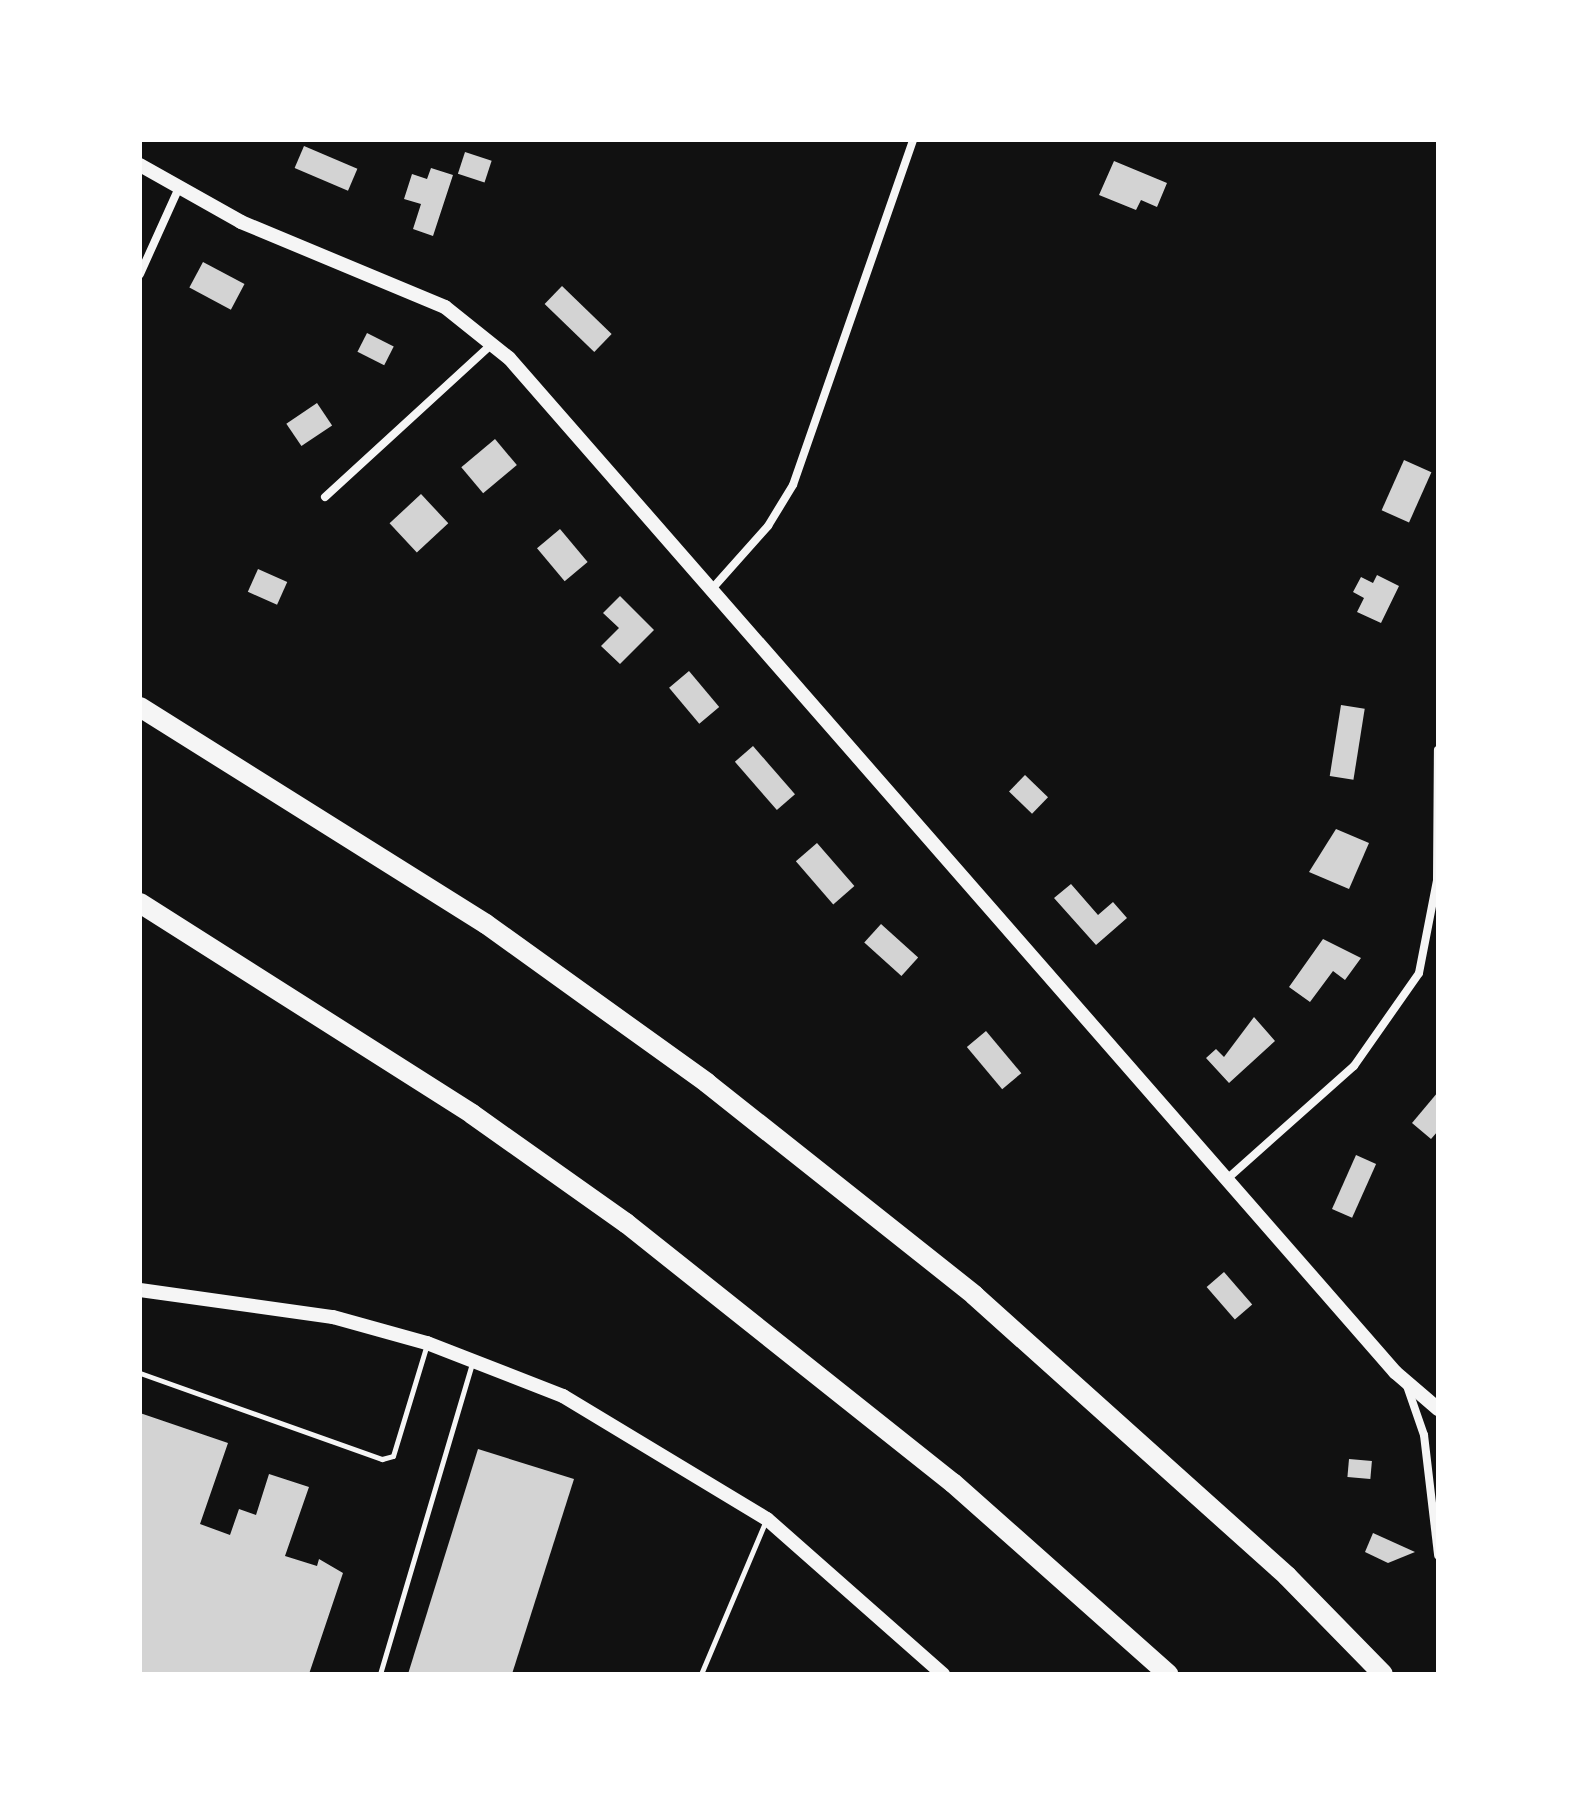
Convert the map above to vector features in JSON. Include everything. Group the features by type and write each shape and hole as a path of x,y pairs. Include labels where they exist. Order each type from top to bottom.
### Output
{"highway":[{"path":"140,707 486,924 707,1083 974,1295 1265,1556 1383,1674"},
{"path":"140,903 472,1114 626,1223 953,1483 1168,1674"}],"street":[{"path":"711,591 768,526 793,485 913,140"},
{"path":"140,165 178,190 445,307 493,344 1406,1382 1438,1409"},
{"path":"140,274 178,190"},
{"path":"325,497 493,344"},
{"path":"1227,1179 1354,1066 1419,973 1437,880 1438,750"},
{"path":"140,1290 257,1302 427,1343 474,1359 601,1415 767,1519 943,1674"},
{"path":"1406,1382 1424,1435 1438,1555"}],"lane":[{"path":"140,1373 382,1459 393,1456 427,1343"},
{"path":"380,1674 474,1359"},
{"path":"701,1674 767,1519"}],"building":[{"path":"304,146 357,169 348,191 295,168"},
{"path":"465,152 492,161 485,183 458,174"},
{"path":"1114,161 1167,183 1157,207 1141,200 1136,210 1099,195"},
{"path":"431,168 453,175 433,236 413,229 421,204 404,199 412,174 427,179"},
{"path":"203,262 244,284 231,310 189,288"},
{"path":"562,286 612,334 594,352 545,304"},
{"path":"367,333 394,347 384,365 357,352"},
{"path":"317,403 332,425 301,446 286,424"},
{"path":"495,439 517,465 483,493 461,467"},
{"path":"1404,460 1431,472 1409,522 1382,510"},
{"path":"421,494 448,523 417,553 390,523"},
{"path":"560,529 588,562 565,581 537,548"},
{"path":"258,569 287,582 277,605 248,592"},
{"path":"1377,575 1399,586 1381,623 1357,612 1364,598 1353,592 1361,577 1373,583"},
{"path":"620,596 654,630 620,664 601,646 619,628 603,613"},
{"path":"689,671 719,707 699,724 669,688"},
{"path":"1341,705 1365,709 1353,780 1330,776"},
{"path":"753,746 795,794 777,810 735,762"},
{"path":"1025,775 1048,797 1032,814 1009,792"},
{"path":"1336,829 1369,843 1349,889 1309,872"},
{"path":"817,843 854,886 833,904 796,861"},
{"path":"1071,884 1098,915 1113,902 1127,918 1096,945 1054,898"},
{"path":"881,924 918,957 901,976 864,943"},
{"path":"1323,939 1361,958 1345,980 1333,971 1310,1002 1289,987"},
{"path":"1254,1017 1275,1041 1229,1083 1206,1058 1216,1049 1224,1057"},
{"path":"986,1031 1021,1073 1002,1089 967,1047"},
{"path":"1438,1092 1438,1131 1431,1139 1412,1123"},
{"path":"1356,1155 1376,1164 1352,1218 1332,1209"},
{"path":"1224,1272 1252,1304 1235,1320 1207,1287"},
{"path":"140,1413 228,1443 200,1524 230,1535 239,1509 256,1515 269,1474 309,1487 285,1556 317,1566 319,1559 343,1573 309,1674 140,1674"},
{"path":"478,1449 574,1479 512,1674 408,1674"},
{"path":"1349,1459 1372,1461 1370,1479 1347,1477"},
{"path":"1373,1533 1415,1552 1388,1563 1365,1552"}]}
